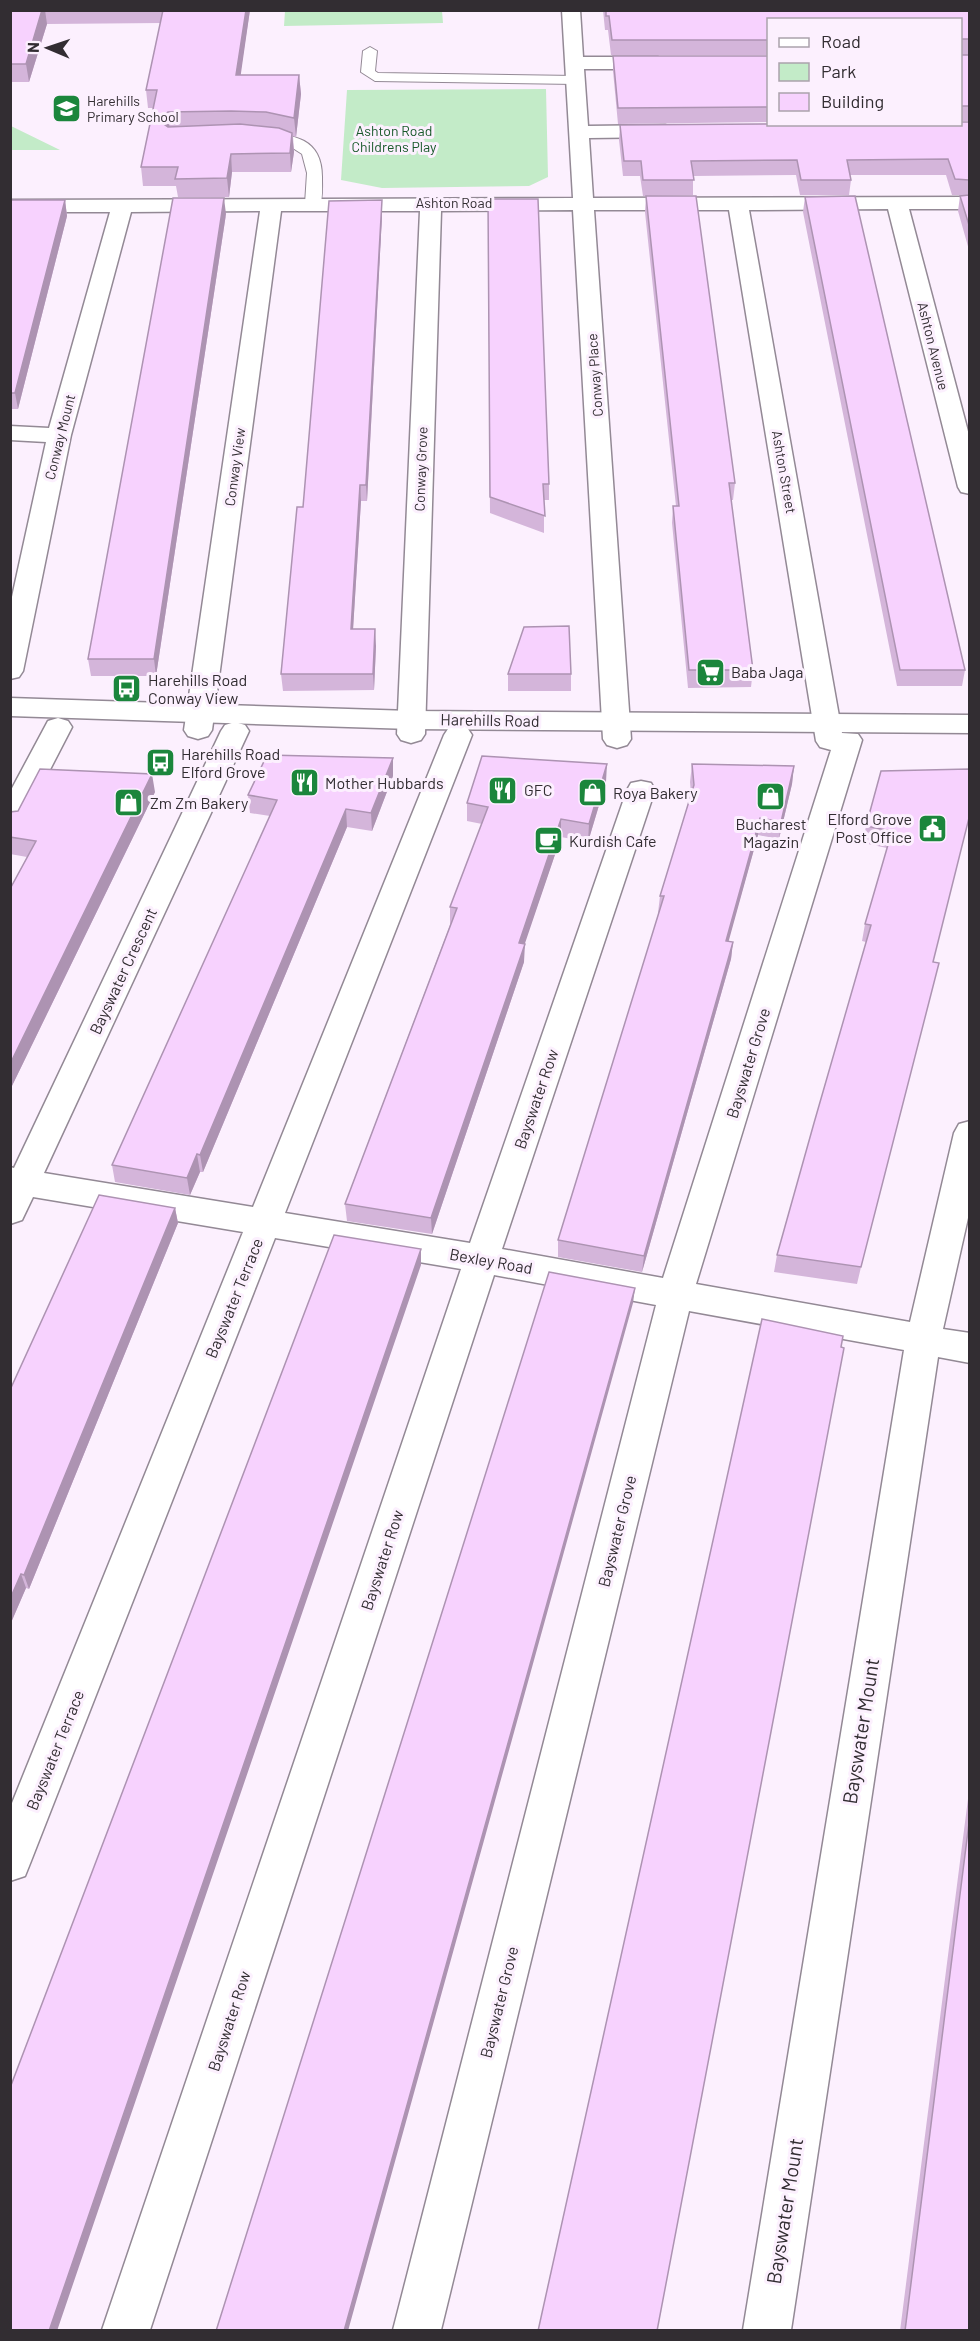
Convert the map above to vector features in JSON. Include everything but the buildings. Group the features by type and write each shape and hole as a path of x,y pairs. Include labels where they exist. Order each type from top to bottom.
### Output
{"street":[{"name":"Conway Place","path":"571,10 617,730"},
{"path":"576,71 678,63"},
{"path":"580,132 686,131"},
{"name":"Conway Grove","path":"411,727 431,203"},
{"name":"Ashton Road","path":"10,206 969,203"},
{"name":"Ashton Street","path":"738,204 820,683 835,735"},
{"name":"Ashton Avenue","path":"897,204 969,487"},
{"name":"Conway View","path":"199,722 271,205"},
{"name":"Conway Mount","path":"10,671 59,435 122,206"},
{"path":"10,433 59,435"},
{"name":"Harehills Road","path":"10,707 199,722 835,735 969,740"},
{"name":"Harehills Road","path":"10,725 58,727 199,722 235,731 411,727 458,735 617,730"},
{"name":"Harehills Road","path":"835,735 969,724"},
{"path":"10,820 58,727"},
{"name":"Bayswater Crescent","path":"15,1191 235,731"},
{"name":"Bayswater Terrace","path":"10,1861 458,735"},
{"name":"Bayswater Grove","path":"417,2331 676,1293 835,735"},
{"name":"Bayswater Row","path":"126,2331 482,1259 641,790"},
{"name":"Bayswater Mount","path":"767,2331 923,1341 969,1133"},
{"name":"Bexley Road","path":"15,1191 263,1223 482,1259 969,1348"}],"lane":[{"path":"370,51 368,72 375,77 576,71"},
{"path":"240,138 275,138 303,145 314,157 316,174 313,204"}],"green space":[{"path":"285,11 442,11 443,23 284,26"},
{"name":"Ashton Road Childrens Play","path":"546,89 548,177 529,186 382,188 341,180 347,90"},
{"path":"11,126 60,150 11,150"}],"place":[{"name":"Harehills Primary School","path":"66,109"},
{"name":"Baba Jaga","path":"710,672"},
{"name":"Harehills Road Conway View","path":"127,689"},
{"name":"Harehills Road Elford Grove","path":"160,763"},
{"name":"Mother Hubbards","path":"304,783"},
{"name":"GFC","path":"503,790"},
{"name":"Roya Bakery","path":"592,793"},
{"name":"Bucharest Magazin","path":"771,796"},
{"name":"Zm Zm Bakery","path":"129,803"},
{"name":"Elford Grove Post Office","path":"933,828"},
{"name":"Kurdish Cafe","path":"548,841"}]}
